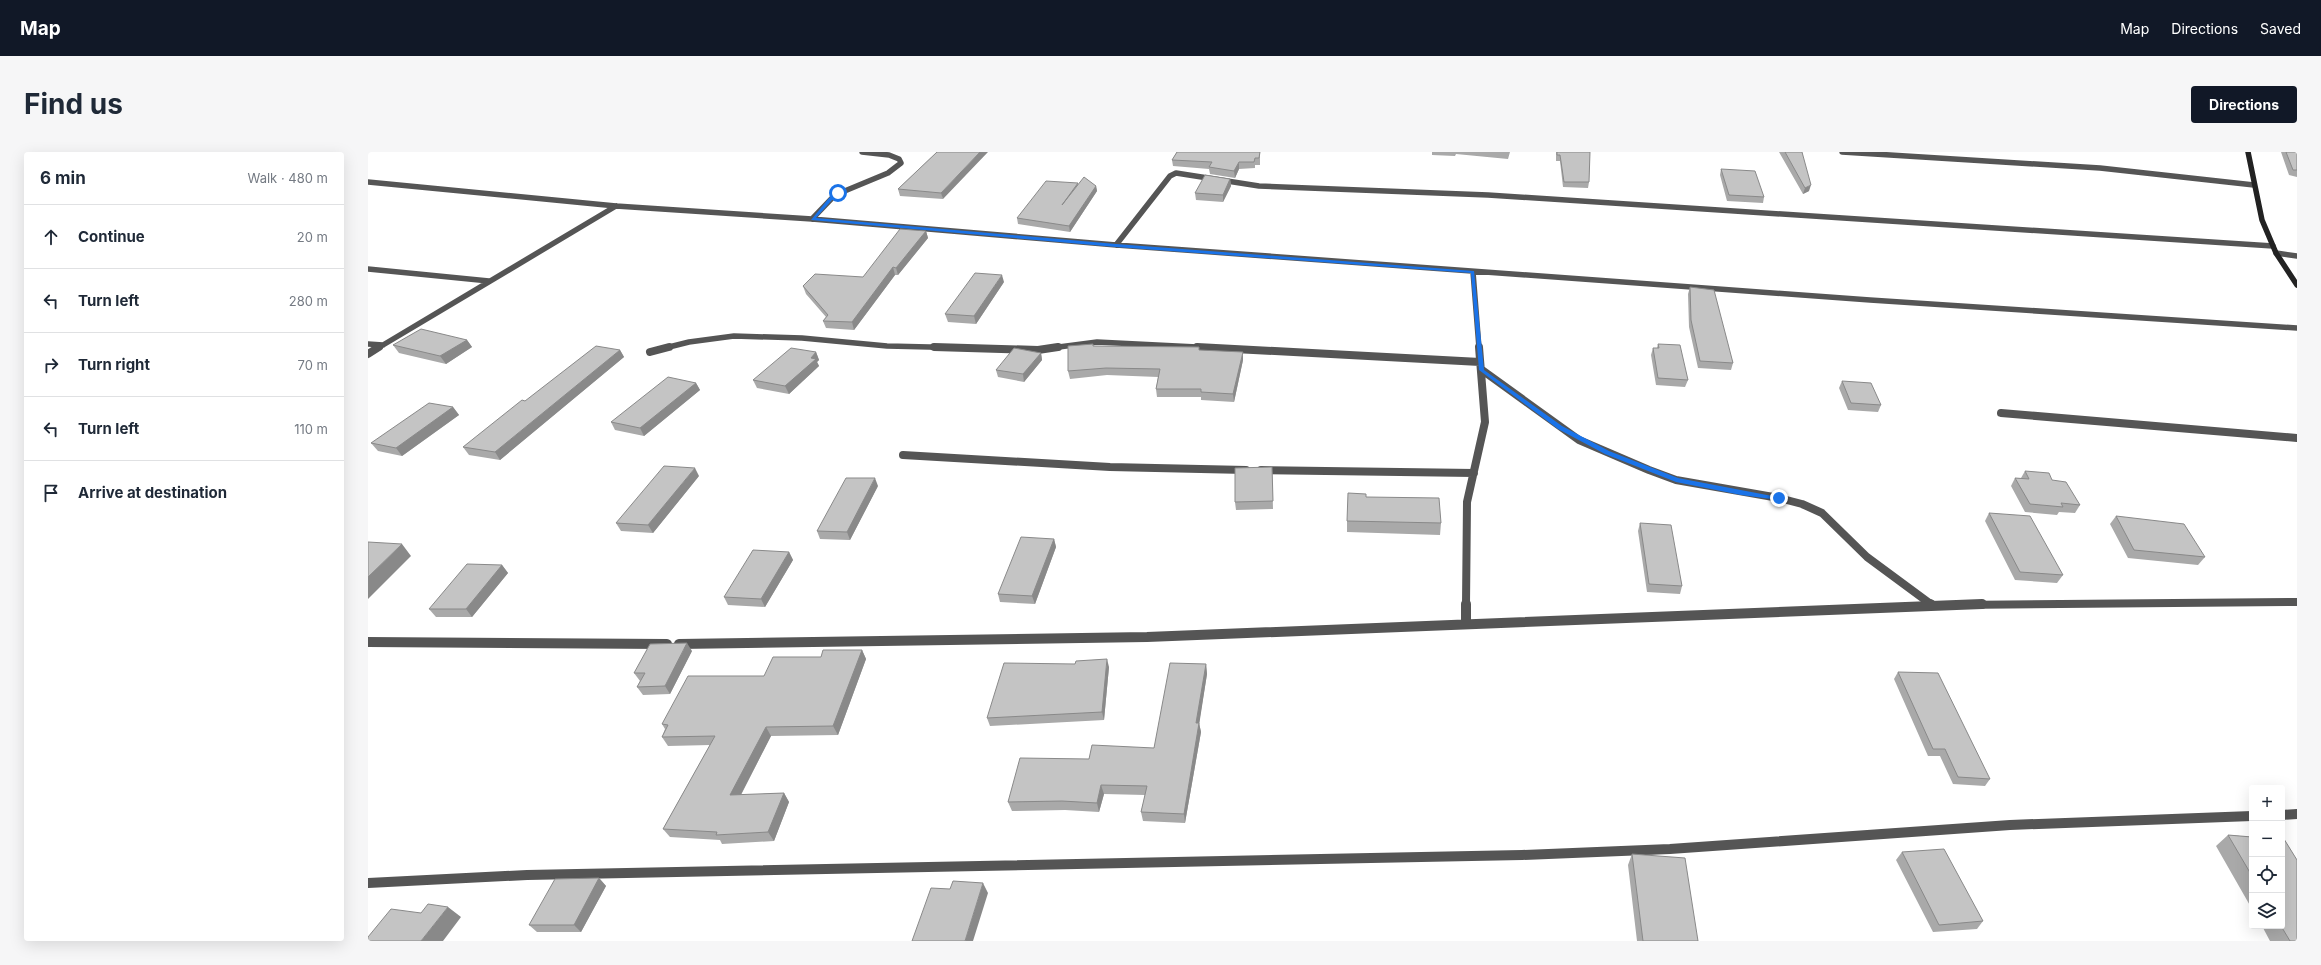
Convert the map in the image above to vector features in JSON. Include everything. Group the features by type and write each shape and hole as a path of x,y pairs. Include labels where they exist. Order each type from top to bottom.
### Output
{"street":[{"path":"812,219 830,199 838,193 893,170 901,164 899,159 889,155 862,152"},
{"path":"1842,152 2077,165 2183,175 2254,185"},
{"path":"2248,152 2262,220 2276,253 2297,286"},
{"path":"1116,245 1170,176 1176,173 1253,186 1488,195 2273,246"},
{"path":"368,182 616,206 812,219 1116,245 1473,272 2297,328"},
{"path":"368,354 616,206"},
{"path":"2276,253 2297,256"},
{"path":"368,269 489,281"},
{"path":"1466,624 1467,502 1485,422 1473,272"},
{"path":"650,352 689,342 734,336 770,336 887,346 1038,350 1097,342 1480,362"},
{"path":"368,344 383,345"},
{"path":"1482,370 1579,440 1621,459 1676,480 1741,493 1779,498 1802,504 1822,513 1867,557 1933,606"},
{"path":"2001,413 2297,438"},
{"path":"903,454 1110,467 1474,472"},
{"path":"368,642 683,644 1147,637 2005,603 2297,602"},
{"path":"2285,815 2297,814"},
{"path":"368,883 527,875 1522,855 1670,849 2010,825 2249,816"}],"building":[{"path":"937,152 980,152 941,193 898,189"},
{"path":"1177,152 1260,152 1259,158 1255,158 1254,162 1239,162 1234,171 1209,167 1212,162 1172,160"},
{"path":"1557,152 1590,152 1589,182 1564,182 1560,155 1557,155"},
{"path":"1785,152 1802,152 1811,185 1805,188"},
{"path":"2286,152 2297,152 2297,170 2293,170"},
{"path":"1721,169 1755,171 1764,197 1729,195"},
{"path":"1205,175 1230,179 1223,195 1195,193"},
{"path":"1084,177 1096,186 1069,226 1017,218 1046,181 1078,183 1062,205"},
{"path":"900,229 926,231 896,268 893,267 852,322 823,321 828,315 803,286 815,274 863,277"},
{"path":"975,273 1002,275 974,316 945,314"},
{"path":"1690,287 1714,290 1733,363 1700,361 1691,320"},
{"path":"421,329 467,340 440,356 393,345"},
{"path":"1093,344 1093,346 1199,347 1199,350 1243,352 1233,394 1201,392 1201,389 1156,389 1160,369 1106,368 1068,371 1068,346"},
{"path":"1658,344 1680,345 1688,380 1658,378 1653,348 1659,348"},
{"path":"596,346 620,350 495,452 463,447 522,400 525,401"},
{"path":"791,348 816,352 811,358 816,359 785,386 753,380"},
{"path":"1014,348 1041,353 1023,374 996,370"},
{"path":"668,377 696,383 640,428 611,422"},
{"path":"1842,381 1871,383 1881,405 1851,403"},
{"path":"429,403 453,407 396,448 371,443"},
{"path":"664,466 695,468 648,525 616,523"},
{"path":"1272,467 1273,501 1235,502 1235,468"},
{"path":"2025,471 2049,473 2052,480 2066,482 2080,505 2061,503 2063,507 2030,504 2015,478 2029,479"},
{"path":"846,478 875,478 847,532 817,531"},
{"path":"1348,493 1366,494 1366,497 1439,498 1441,523 1347,521"},
{"path":"1989,513 2030,516 2063,575 2020,572"},
{"path":"2116,516 2184,524 2205,557 2134,550"},
{"path":"1640,523 1671,525 1682,586 1649,584"},
{"path":"1021,537 1054,539 1032,596 998,594"},
{"path":"368,542 402,544 368,577"},
{"path":"753,550 789,552 761,599 724,597"},
{"path":"467,564 502,565 466,609 429,609"},
{"path":"687,643 665,686 637,687 645,673 634,673 650,644"},
{"path":"823,650 862,650 833,726 766,727 730,795 784,793 768,832 716,835 717,832 663,829 715,736 662,737 668,725 662,724 688,676 764,676 773,657 821,657"},
{"path":"1107,659 1102,712 987,718 1004,663 1075,664 1076,661"},
{"path":"1170,663 1206,664 1196,723 1199,723 1184,814 1141,812 1147,786 1101,785 1097,803 1062,801 1008,802 1020,758 1089,759 1092,745 1154,748"},
{"path":"1898,672 1938,673 1990,779 1958,777 1945,749 1933,749"},
{"path":"2228,835 2249,837 2249,871"},
{"path":"2285,841 2297,860 2297,941 2290,941 2283,929 2285,929"},
{"path":"1944,849 1983,921 1939,925 1902,852"},
{"path":"1632,854 1685,858 1698,941 1643,941"},
{"path":"599,878 574,925 529,925 555,879"},
{"path":"953,881 983,883 965,941 912,941 931,888 950,889"},
{"path":"428,904 448,907 421,941 368,941 368,937 391,909 421,913"}],"route":[{"path":"838,193 830,199 812,219 1116,245 1473,272 1480,362 1482,370 1579,440 1607,453 1676,480 1741,493 1779,498"}]}
